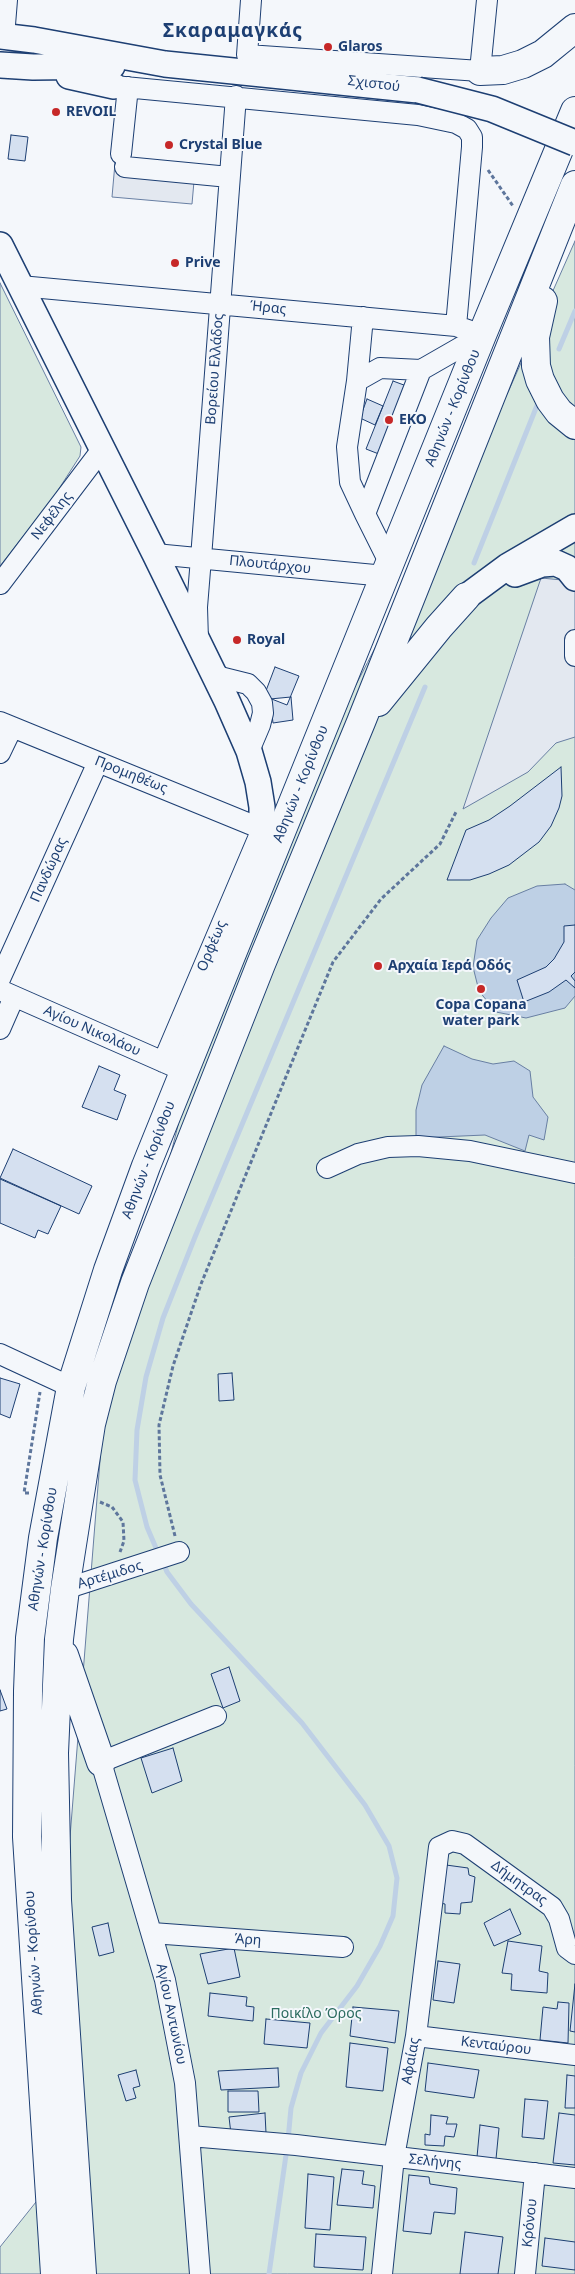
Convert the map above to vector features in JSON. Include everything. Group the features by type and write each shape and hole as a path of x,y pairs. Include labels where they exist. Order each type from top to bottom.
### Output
{"highway":[{"path":"480,71 503,70 523,64 543,54 575,28"},
{"name":"Αθηνών - Κορίνθου","path":"55,2274 27,1838 28,1691 30,1638 42,1546 71,1387 174,1067 223,974 482,335 575,111"},
{"path":"571,196 538,323 534,352 540,380 550,400 559,412 575,425"},
{"name":"Αθηνών - Κορίνθου","path":"82,2274 56,1871 54,1753 59,1640 64,1589 91,1424 117,1335 135,1283 261,964 361,722 571,196"},
{"path":"361,722 466,597"},
{"path":"223,974 262,829"},
{"path":"59,1640 101,1762"}],"main road":[{"name":"Σχιστού","path":"2,36 165,64 418,90 492,109 575,143"},
{"path":"34,40 247,55"},
{"name":"Σχιστού","path":"0,65 32,67 165,64"},
{"path":"32,67 121,86"},
{"path":"0,245 103,448 249,751 258,782 262,807 262,829"},
{"path":"466,597 508,566 575,527"},
{"path":"466,597 542,564 562,565 575,578"}],"street":[{"path":"2,36 7,0"},
{"path":"247,55 251,0"},
{"path":"480,71 487,0"},
{"name":"Σχιστού","path":"247,55 480,71"},
{"path":"121,86 124,161 229,181"},
{"name":"Σχιστού","path":"121,86 418,115 456,123 470,138"},
{"name":"Βορείου Ελλάδος","path":"198,642 200,558 236,96"},
{"path":"456,326 470,138"},
{"path":"200,183 229,181"},
{"name":"Ήρας","path":"20,286 456,326 482,335"},
{"path":"363,317 348,447 350,482 387,570"},
{"path":"357,381 380,368 421,370 482,335"},
{"path":"365,514 421,370"},
{"name":"Νεφέλης","path":"0,584 103,448"},
{"name":"Πλουτάρχου","path":"155,554 387,570"},
{"path":"575,640 575,656"},
{"path":"0,753 6,725"},
{"name":"Προμηθέως","path":"6,725 262,829"},
{"name":"Πανδώρας","path":"0,979 98,762"},
{"name":"Ορφέως","path":"174,1067 262,829"},
{"path":"0,1028 7,993"},
{"name":"Αγίου Νικολάου","path":"7,993 174,1067"},
{"path":"327,1168 358,1154 388,1147 418,1146 470,1151 575,1173"},
{"path":"0,1354 71,1387"},
{"name":"Αρτέμιδος","path":"64,1589 179,1552"},
{"path":"101,1762 216,1716"},
{"name":"Αγίου Αντωνίου","path":"101,1762 165,1980 183,2073 190,2136 200,2274"},
{"name":"Δήμητρας","path":"439,1847 452,1841 465,1844 552,1908 559,1919 567,1948 575,1954"},
{"name":"Αφαίας","path":"382,2274 394,2158 416,2036 439,1847"},
{"name":"Άρη","path":"152,1932 343,1948"},
{"name":"Κενταύρου","path":"416,2036 575,2055"},
{"name":"Σελήνης","path":"190,2136 296,2145 575,2178"},
{"name":"Κρόνου","path":"525,2274 535,2173"}],"path":[{"path":"470,138 528,226"},
{"path":"179,1552 160,1474 160,1425 173,1366 201,1284 333,962 381,899 440,844 456,812"},
{"path":"28,1493 24,1493 44,1374"},
{"path":"99,1502 107,1504 116,1512 123,1522 125,1534 120,1552 113,1562 100,1569 100,1578"}],"green space":[{"name":"Ποικίλο Όρος","path":"575,241 575,2274 0,2274 0,2247 44,2192 59,1975 103,1423 226,935 509,390"},
{"path":"0,283 81,447 80,456 53,498 0,566"}],"shaded area":[{"path":"115,163 195,170 192,204 112,197"},
{"path":"541,578 573,581 575,584 575,737 556,743 528,772 463,809"}],"water":[{"path":"565,884 575,890 575,996 565,1008 526,1018 496,1012 479,991 473,967 477,940 491,918 508,898 537,886"},
{"path":"444,1046 472,1059 493,1064 514,1061 530,1071 533,1097 548,1117 544,1140 529,1135 525,1151 485,1135 416,1138 416,1110 422,1085"}],"building":[{"path":"11,135 28,137 25,161 8,159"},
{"path":"393,381 412,388 384,456 366,449"},
{"path":"367,399 383,406 375,425 360,418"},
{"path":"275,667 299,676 287,705 264,696"},
{"path":"291,697 293,720 273,723 270,699"},
{"path":"561,767 562,796 559,808 551,826 539,842 509,865 489,874 470,880 447,880 466,830 489,820"},
{"path":"575,925 575,972 571,976 575,981 575,988 566,980 549,992 524,1002 517,980 546,967 554,959 564,942 564,926"},
{"path":"99,1066 120,1075 114,1090 126,1095 117,1120 82,1107"},
{"path":"13,1149 92,1186 79,1214 0,1178"},
{"path":"0,1179 61,1206 48,1234 38,1230 35,1238 0,1223"},
{"path":"232,1373 234,1400 219,1401 218,1374"},
{"path":"0,1378 20,1384 10,1418 0,1414"},
{"path":"229,1667 240,1701 223,1708 211,1674"},
{"path":"0,1690 7,1709 0,1711"},
{"path":"173,1748 182,1781 152,1793 141,1758"},
{"path":"446,1865 468,1868 469,1875 475,1877 472,1902 461,1903 460,1914 445,1913 445,1904 440,1903"},
{"path":"510,1909 521,1934 494,1946 484,1923"},
{"path":"108,1923 114,1952 99,1956 92,1927"},
{"path":"508,1941 542,1946 539,1971 548,1973 547,1993 511,1990 512,1974 502,1973"},
{"path":"234,1948 240,1977 208,1984 200,1954"},
{"path":"438,1961 460,1964 454,2003 433,2000"},
{"path":"575,1984 575,2032 570,2031"},
{"path":"210,1993 247,1997 246,2006 254,2007 253,2021 208,2016"},
{"path":"558,2002 569,2003 568,2043 540,2040 543,2007 557,2009"},
{"path":"353,2007 399,2011 395,2043 350,2036"},
{"path":"266,2019 310,2023 307,2048 264,2044"},
{"path":"350,2043 388,2048 383,2091 346,2087"},
{"path":"428,2063 479,2070 474,2098 425,2091"},
{"path":"278,2068 279,2087 221,2090 218,2071"},
{"path":"136,2070 140,2086 133,2088 136,2098 126,2101 118,2075"},
{"path":"567,2075 575,2076 575,2108 565,2108"},
{"path":"228,2091 258,2091 259,2112 228,2112"},
{"path":"525,2099 548,2101 544,2139 522,2137"},
{"path":"265,2113 266,2133 231,2134 229,2117"},
{"path":"559,2113 575,2115 575,2165 553,2163"},
{"path":"431,2115 448,2117 446,2124 457,2124 454,2137 445,2136 444,2146 425,2145 425,2134 430,2135"},
{"path":"480,2125 499,2128 496,2159 477,2157"},
{"path":"342,2169 364,2171 362,2184 375,2186 373,2208 337,2205"},
{"path":"308,2174 334,2177 330,2230 305,2228"},
{"path":"409,2175 429,2177 430,2184 457,2188 455,2214 434,2212 431,2234 403,2231"},
{"path":"465,2232 503,2237 498,2274 460,2274"},
{"path":"316,2234 366,2237 363,2270 314,2267"},
{"path":"545,2238 575,2242 575,2270 542,2266"}],"waterway":[{"path":"559,349 575,311"},
{"path":"474,563 538,403"},
{"path":"159,1555 147,1527 135,1480 137,1430 146,1377 163,1318 195,1237 425,687"},
{"path":"163,1562 167,1572 191,1604 302,1723 365,1805 389,1846 397,1878 393,1916 380,1946 357,1986 321,2033 301,2073 291,2108 288,2140"},
{"path":"269,2274 287,2148"}],"place":[{"name":"Glaros","path":"328,47"},
{"name":"REVOIL","path":"56,112"},
{"name":"Crystal Blue","path":"169,145"},
{"name":"Prive","path":"175,263"},
{"name":"EKO","path":"389,420"},
{"name":"Royal","path":"237,640"},
{"name":"Αρχαία Ιερά Οδός","path":"378,966"},
{"name":"Copa Copana water park","path":"481,989"}],"district":[{"name":"Σκαραμαγκάς","path":"233,32"}]}
